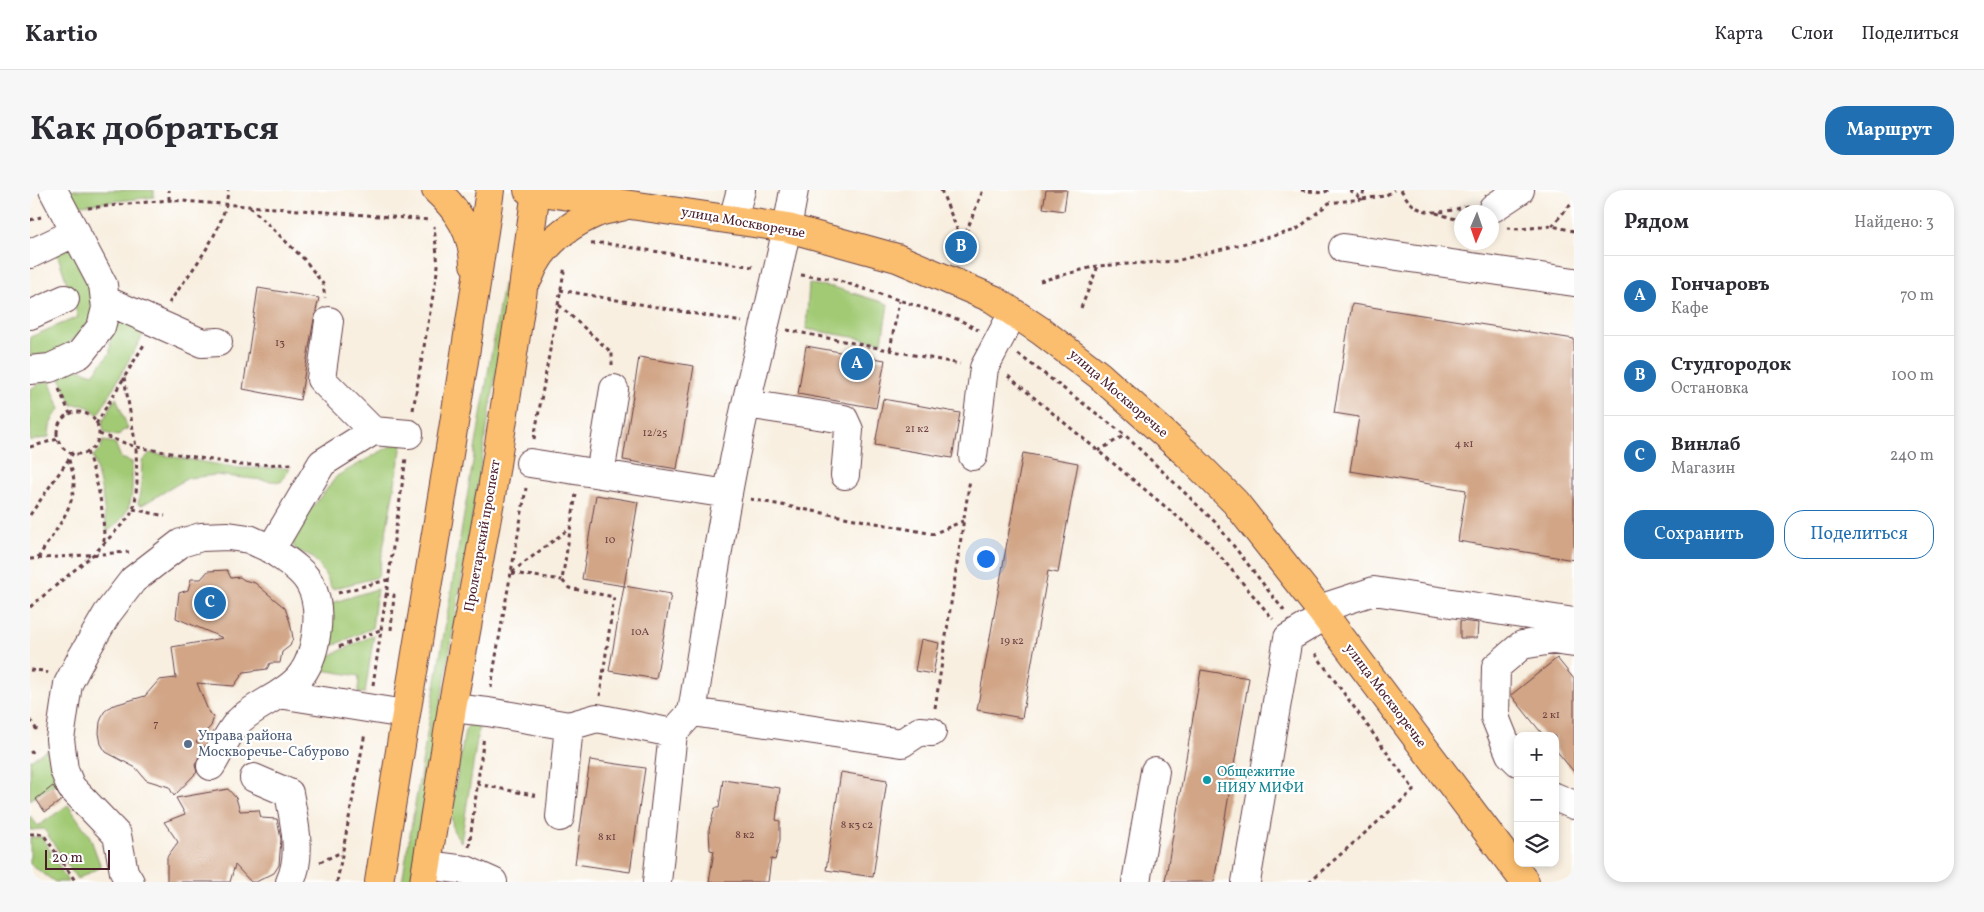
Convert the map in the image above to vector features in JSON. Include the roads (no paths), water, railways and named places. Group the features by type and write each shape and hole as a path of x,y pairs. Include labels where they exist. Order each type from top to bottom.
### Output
{"main road":[{"path":"436,190 458,212 474,248 476,289"},
{"path":"380,882 405,714 476,289 490,190"},
{"name":"улица Москворечье","path":"533,190 620,198 788,228 897,258 994,299 1013,312 1087,365 1187,454 1235,502 1322,613 1525,882"},
{"name":"Пролетарский проспект","path":"426,873 452,708 492,490 522,296 533,190"},
{"path":"522,296 534,264 554,238 620,198"}],"lane":[{"path":"30,370 50,368 80,354 101,327 106,308 103,285 53,190"},
{"path":"733,219 740,190"},
{"path":"657,882 673,733 692,712 728,494 746,404 788,228 794,190"},
{"path":"1499,205 1520,190"},
{"path":"30,254 76,232"},
{"path":"1343,248 1574,282"},
{"path":"30,315 65,299"},
{"path":"105,300 202,343 218,342"},
{"path":"973,456 984,368 1013,312"},
{"path":"329,321 320,378 372,432"},
{"path":"590,472 614,389"},
{"path":"746,404 844,419 849,430 845,475"},
{"path":"271,549 322,463 372,432 409,434"},
{"path":"530,463 728,494"},
{"path":"130,882 124,872 117,835 71,787 64,770 60,738 68,684 108,614 133,580 181,544 201,537 235,537 249,539 271,549 292,564 310,583 316,599 316,630 310,659 299,678 279,694 238,721 211,766"},
{"path":"1246,882 1294,634 1322,613 1374,591 1574,622"},
{"path":"1514,758 1510,754 1495,718 1496,667 1522,645 1552,640 1574,643"},
{"path":"279,694 405,714"},
{"path":"452,708 488,712 568,726 597,718 673,733"},
{"path":"692,712 902,743 920,731 932,732"},
{"path":"561,808 568,726"},
{"path":"1136,882 1155,771"},
{"path":"254,778 289,793 297,836 294,874 290,882"},
{"path":"1559,798 1574,805"},
{"path":"426,873 466,870 493,882"}],"place":[{"name":"Студгородок","path":"961,247"},
{"name":"Гончаровъ","path":"857,364"},
{"name":"Винлаб","path":"210,603"},
{"name":"Управа района Москворечье-Сабурово","path":"188,744"},
{"name":"Общежитие НИЯУ МИФИ","path":"1207,780"}]}
